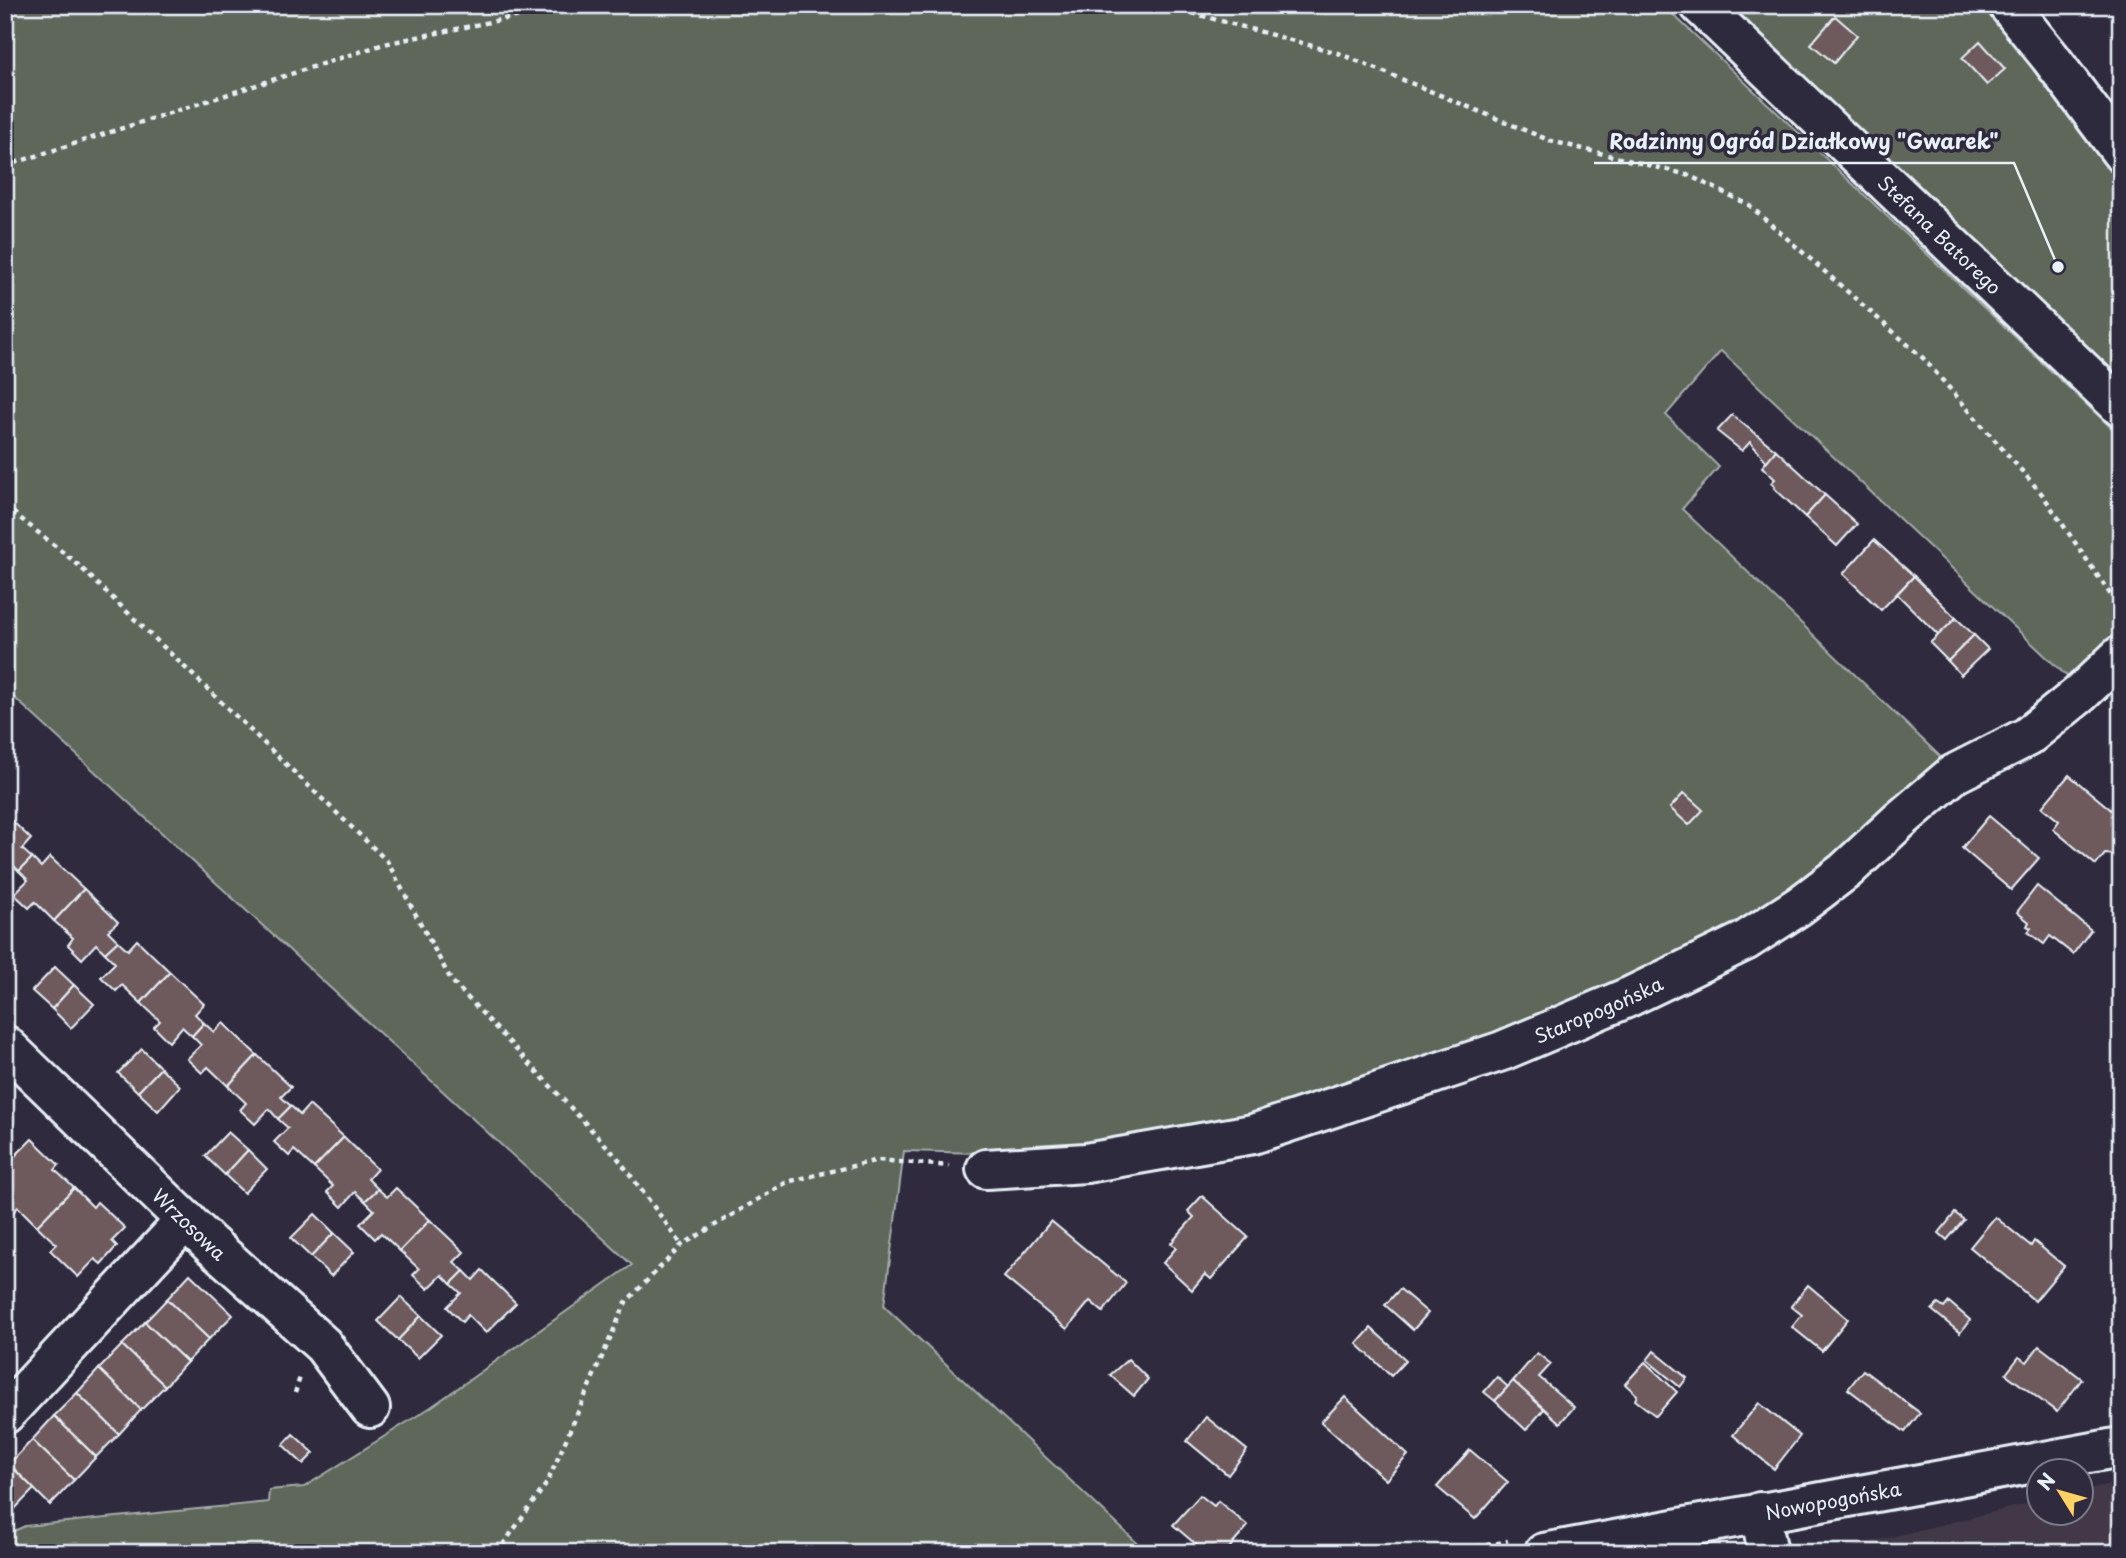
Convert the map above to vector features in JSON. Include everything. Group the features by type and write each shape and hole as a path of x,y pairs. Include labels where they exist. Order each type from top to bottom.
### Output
{"street":[{"name":"Stefana Batorego","path":"1700,5 2121,407"},
{"path":"2008,5 2121,152"},
{"name":"Staropogońska","path":"986,1169 1086,1163 1253,1134 1502,1051 1629,997 1745,941 1799,906 1846,871 1954,774 2027,737 2080,694 2121,655"},
{"name":"Wrzosowa","path":"5,1045 210,1244 323,1345 370,1408"},
{"path":"5,1414 186,1220"},
{"name":"Nowopogońska","path":"1544,1553 2121,1447"},
{"path":"1760,1512 1768,1553"}],"path":[{"path":"5,166 384,44 572,5"},
{"path":"1163,5 1338,53 1551,141 1688,175 1749,205 1923,358 2042,494 2121,610"},
{"path":"5,506 75,562 387,861 451,980 617,1157 682,1245"},
{"path":"497,1553 547,1483 626,1302 682,1245 787,1182 878,1160 986,1169"},
{"path":"295,1393 302,1368"}],"shaded area":[{"path":"2121,1481 2121,1553 1825,1553 2024,1504 2024,1526 2094,1526 2094,1488"}],"green space":[{"path":"5,5 1663,5 2121,437 2121,700 2109,680 2090,698 1721,351 1666,415 1719,467 1682,509 1948,764 1752,925 1497,1038 1250,1123 1085,1156 904,1151 884,1306 1148,1553 5,1553 5,1535 25,1526 268,1502 269,1490 304,1487 431,1407 632,1265 5,689"},
{"path":"1713,5 2008,5 2121,151 2121,383"}],"building":[{"path":"1835,16 1857,35 1834,63 1811,44"},
{"path":"1980,41 2005,69 1987,85 1962,58"},
{"path":"1732,415 1776,450 1767,462 1750,442 1742,451 1717,431"},
{"path":"1776,450 1825,495 1805,517 1774,488 1771,483 1775,479 1762,467"},
{"path":"1825,495 1857,524 1837,546 1805,517"},
{"path":"1874,540 1914,576 1881,610 1843,574"},
{"path":"1914,576 1956,618 1939,636 1897,594"},
{"path":"1956,618 1974,635 1948,661 1930,643"},
{"path":"1974,635 1988,649 1961,675 1948,661"},
{"path":"2069,775 2121,818 2121,850 2117,855 2105,854 2096,865 2053,829 2059,821 2042,807"},
{"path":"1684,793 1703,810 1689,825 1670,808"},
{"path":"5,814 31,839 22,849 32,858 19,871 10,862 5,866"},
{"path":"1989,816 2039,858 2011,890 1962,848"},
{"path":"50,857 84,889 54,921 35,902 29,908 14,894 28,880 19,871 32,858 41,867"},
{"path":"2037,886 2091,930 2073,954 2050,936 2044,944 2028,932 2031,928 2027,926 2029,922 2017,912"},
{"path":"84,889 118,922 108,931 118,941 105,953 96,944 82,959 68,945 73,938 54,921"},
{"path":"137,940 170,972 141,1003 122,985 116,991 101,977 115,963 105,953 118,941 128,950"},
{"path":"55,967 74,985 52,1009 32,991"},
{"path":"170,972 204,1004 195,1014 204,1023 192,1036 182,1027 169,1042 154,1027 160,1021 141,1003"},
{"path":"74,985 94,1004 71,1028 52,1009"},
{"path":"204,1023 214,1032 223,1023 257,1055 228,1086 208,1067 202,1073 187,1059 201,1045 192,1036"},
{"path":"142,1049 161,1068 138,1092 118,1073"},
{"path":"257,1055 291,1087 281,1097 291,1106 278,1119 269,1109 255,1124 240,1110 246,1103 228,1086"},
{"path":"161,1068 180,1086 158,1111 138,1092"},
{"path":"309,1105 344,1137 314,1168 294,1150 289,1156 274,1142 288,1128 278,1119 291,1106 300,1115"},
{"path":"228,1132 248,1150 225,1175 205,1156"},
{"path":"344,1137 377,1169 368,1179 378,1189 365,1201 355,1192 342,1207 327,1192 333,1186 314,1168"},
{"path":"32,1139 59,1165 55,1170 74,1188 37,1226 18,1207 12,1213 5,1206 5,1166"},
{"path":"248,1150 267,1169 244,1193 225,1175"},
{"path":"74,1188 93,1207 97,1202 125,1228 112,1241 117,1246 101,1264 95,1259 78,1277 50,1250 56,1244 37,1226"},
{"path":"396,1188 430,1220 400,1251 381,1233 375,1239 360,1224 374,1210 365,1201 378,1189 387,1197"},
{"path":"1202,1196 1248,1237 1211,1279 1205,1274 1192,1290 1163,1263 1176,1248 1171,1243 1194,1217 1188,1211"},
{"path":"1955,1213 1964,1220 1947,1240 1939,1233"},
{"path":"315,1214 334,1233 311,1257 291,1238"},
{"path":"1995,1217 2031,1246 2034,1241 2064,1266 2035,1301 1970,1247"},
{"path":"430,1220 464,1252 454,1262 464,1271 451,1284 442,1275 428,1289 413,1275 419,1269 400,1251"},
{"path":"1051,1221 1126,1283 1103,1312 1090,1301 1067,1329 1004,1277"},
{"path":"334,1233 354,1252 331,1276 311,1257"},
{"path":"482,1270 516,1303 486,1333 468,1315 462,1322 447,1307 461,1293 451,1284 464,1271 473,1280"},
{"path":"190,1274 233,1315 209,1339 167,1299"},
{"path":"1808,1285 1848,1319 1822,1351 1792,1327 1802,1315 1791,1306"},
{"path":"1400,1289 1428,1313 1413,1330 1385,1305"},
{"path":"401,1297 421,1316 398,1340 378,1321"},
{"path":"167,1299 209,1339 187,1362 145,1322"},
{"path":"1949,1302 1970,1320 1960,1333 1932,1310 1938,1304 1944,1308"},
{"path":"421,1316 441,1335 418,1358 398,1340"},
{"path":"145,1322 187,1362 165,1386 122,1345"},
{"path":"1371,1328 1406,1360 1391,1376 1357,1344"},
{"path":"122,1345 165,1386 141,1410 99,1369"},
{"path":"2039,1346 2082,1379 2057,1412 2006,1374 2019,1357 2027,1362"},
{"path":"1654,1351 1687,1378 1680,1387 1647,1360"},
{"path":"1537,1353 1551,1364 1539,1377 1574,1407 1560,1423 1513,1381"},
{"path":"1128,1359 1148,1379 1134,1396 1110,1375"},
{"path":"1645,1362 1677,1392 1656,1416 1635,1400 1637,1395 1625,1384"},
{"path":"99,1369 141,1410 119,1434 77,1393"},
{"path":"1863,1370 1920,1413 1905,1432 1848,1389"},
{"path":"1497,1377 1508,1387 1495,1401 1484,1392"},
{"path":"1513,1381 1544,1409 1526,1430 1495,1401"},
{"path":"77,1393 119,1434 96,1457 54,1416"},
{"path":"1345,1397 1408,1455 1386,1480 1321,1422"},
{"path":"1759,1403 1800,1436 1774,1469 1733,1435"},
{"path":"54,1416 96,1457 74,1480 32,1440"},
{"path":"1206,1417 1247,1450 1228,1475 1187,1441"},
{"path":"293,1434 314,1453 303,1464 283,1445"},
{"path":"32,1440 74,1480 50,1505 9,1464"},
{"path":"1470,1450 1508,1482 1475,1519 1437,1487"},
{"path":"9,1464 34,1489 6,1518 5,1467"},
{"path":"1200,1495 1214,1506 1218,1501 1248,1526 1225,1553 1206,1553 1173,1525"}],"place":[{"name":"Rodzinny Ogród Działkowy \"Gwarek\"","path":"2058,267"}]}
